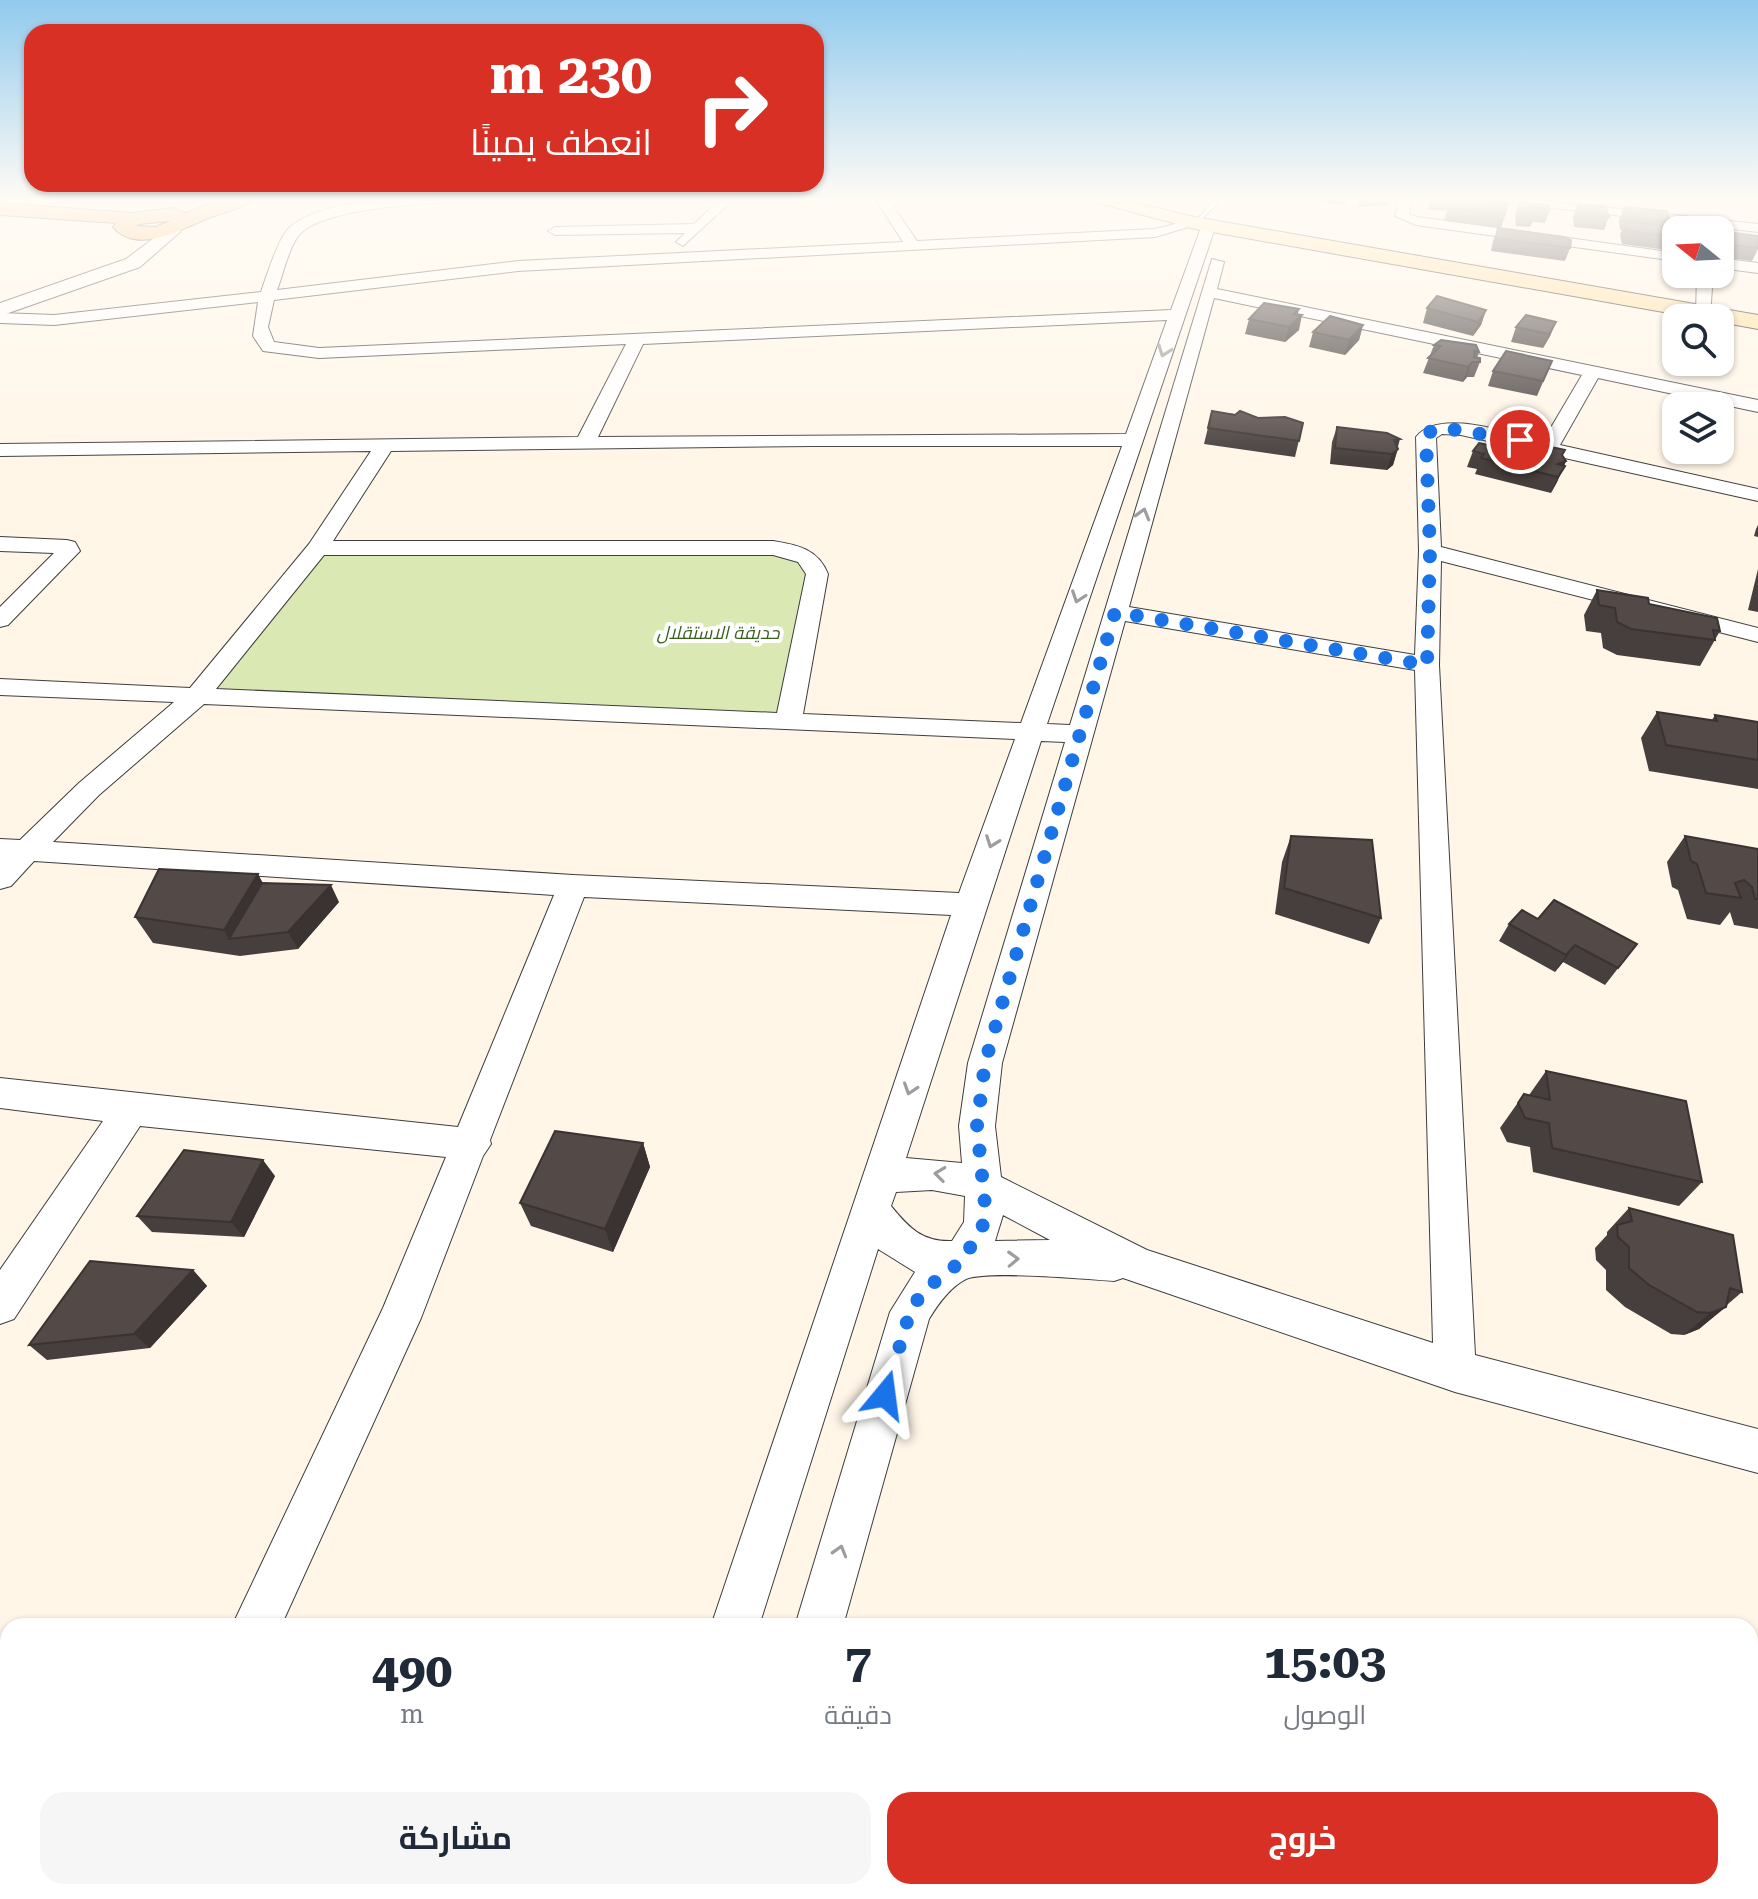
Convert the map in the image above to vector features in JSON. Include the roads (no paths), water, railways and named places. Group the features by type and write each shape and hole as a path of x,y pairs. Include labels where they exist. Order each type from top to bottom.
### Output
{"main road":[{"path":"1513,286 1662,315"},
{"path":"1533,286 1662,310"},
{"path":"1734,320 1758,322"},
{"path":"1734,325 1758,331"}],"street":[{"path":"0,301 43,286"},
{"path":"0,310 69,286"},
{"path":"273,286 260,324 261,337 269,347 292,352 637,340 1177,315"},
{"path":"0,318 90,318 347,286"},
{"path":"738,1618 970,905 1187,286"},
{"path":"821,1618 910,1312 923,1291 963,1260 983,1225 977,1126 985,1063 1208,286"},
{"path":"1208,292 1758,406"},
{"path":"585,444 609,390 637,340"},
{"path":"1550,446 1593,372"},
{"path":"1455,1371 1427,665 1430,551 1426,437 1431,431 1461,429 1550,446 1758,495"},
{"path":"0,450 1132,440"},
{"path":"0,878 13,850 197,696 318,548 384,446"},
{"path":"0,544 53,544 67,547 69,551 0,620"},
{"path":"318,548 773,548 798,552 813,561 817,574 789,721"},
{"path":"1430,551 1758,635"},
{"path":"1115,612 1427,665"},
{"path":"0,687 1031,729 1079,734"},
{"path":"13,850 573,886 970,905"},
{"path":"260,1618 400,1318 473,1144 573,886"},
{"path":"0,1093 131,1110 473,1144"},
{"path":"0,1305 131,1110"},
{"path":"876,1194 932,1172 981,1185 1137,1265 1455,1371 1758,1451"},
{"path":"876,1194 896,1242 916,1254 939,1260 1051,1258 1137,1265"}],"park label":[{"name":"حديقة الاستقلال","path":"718,633"}]}
